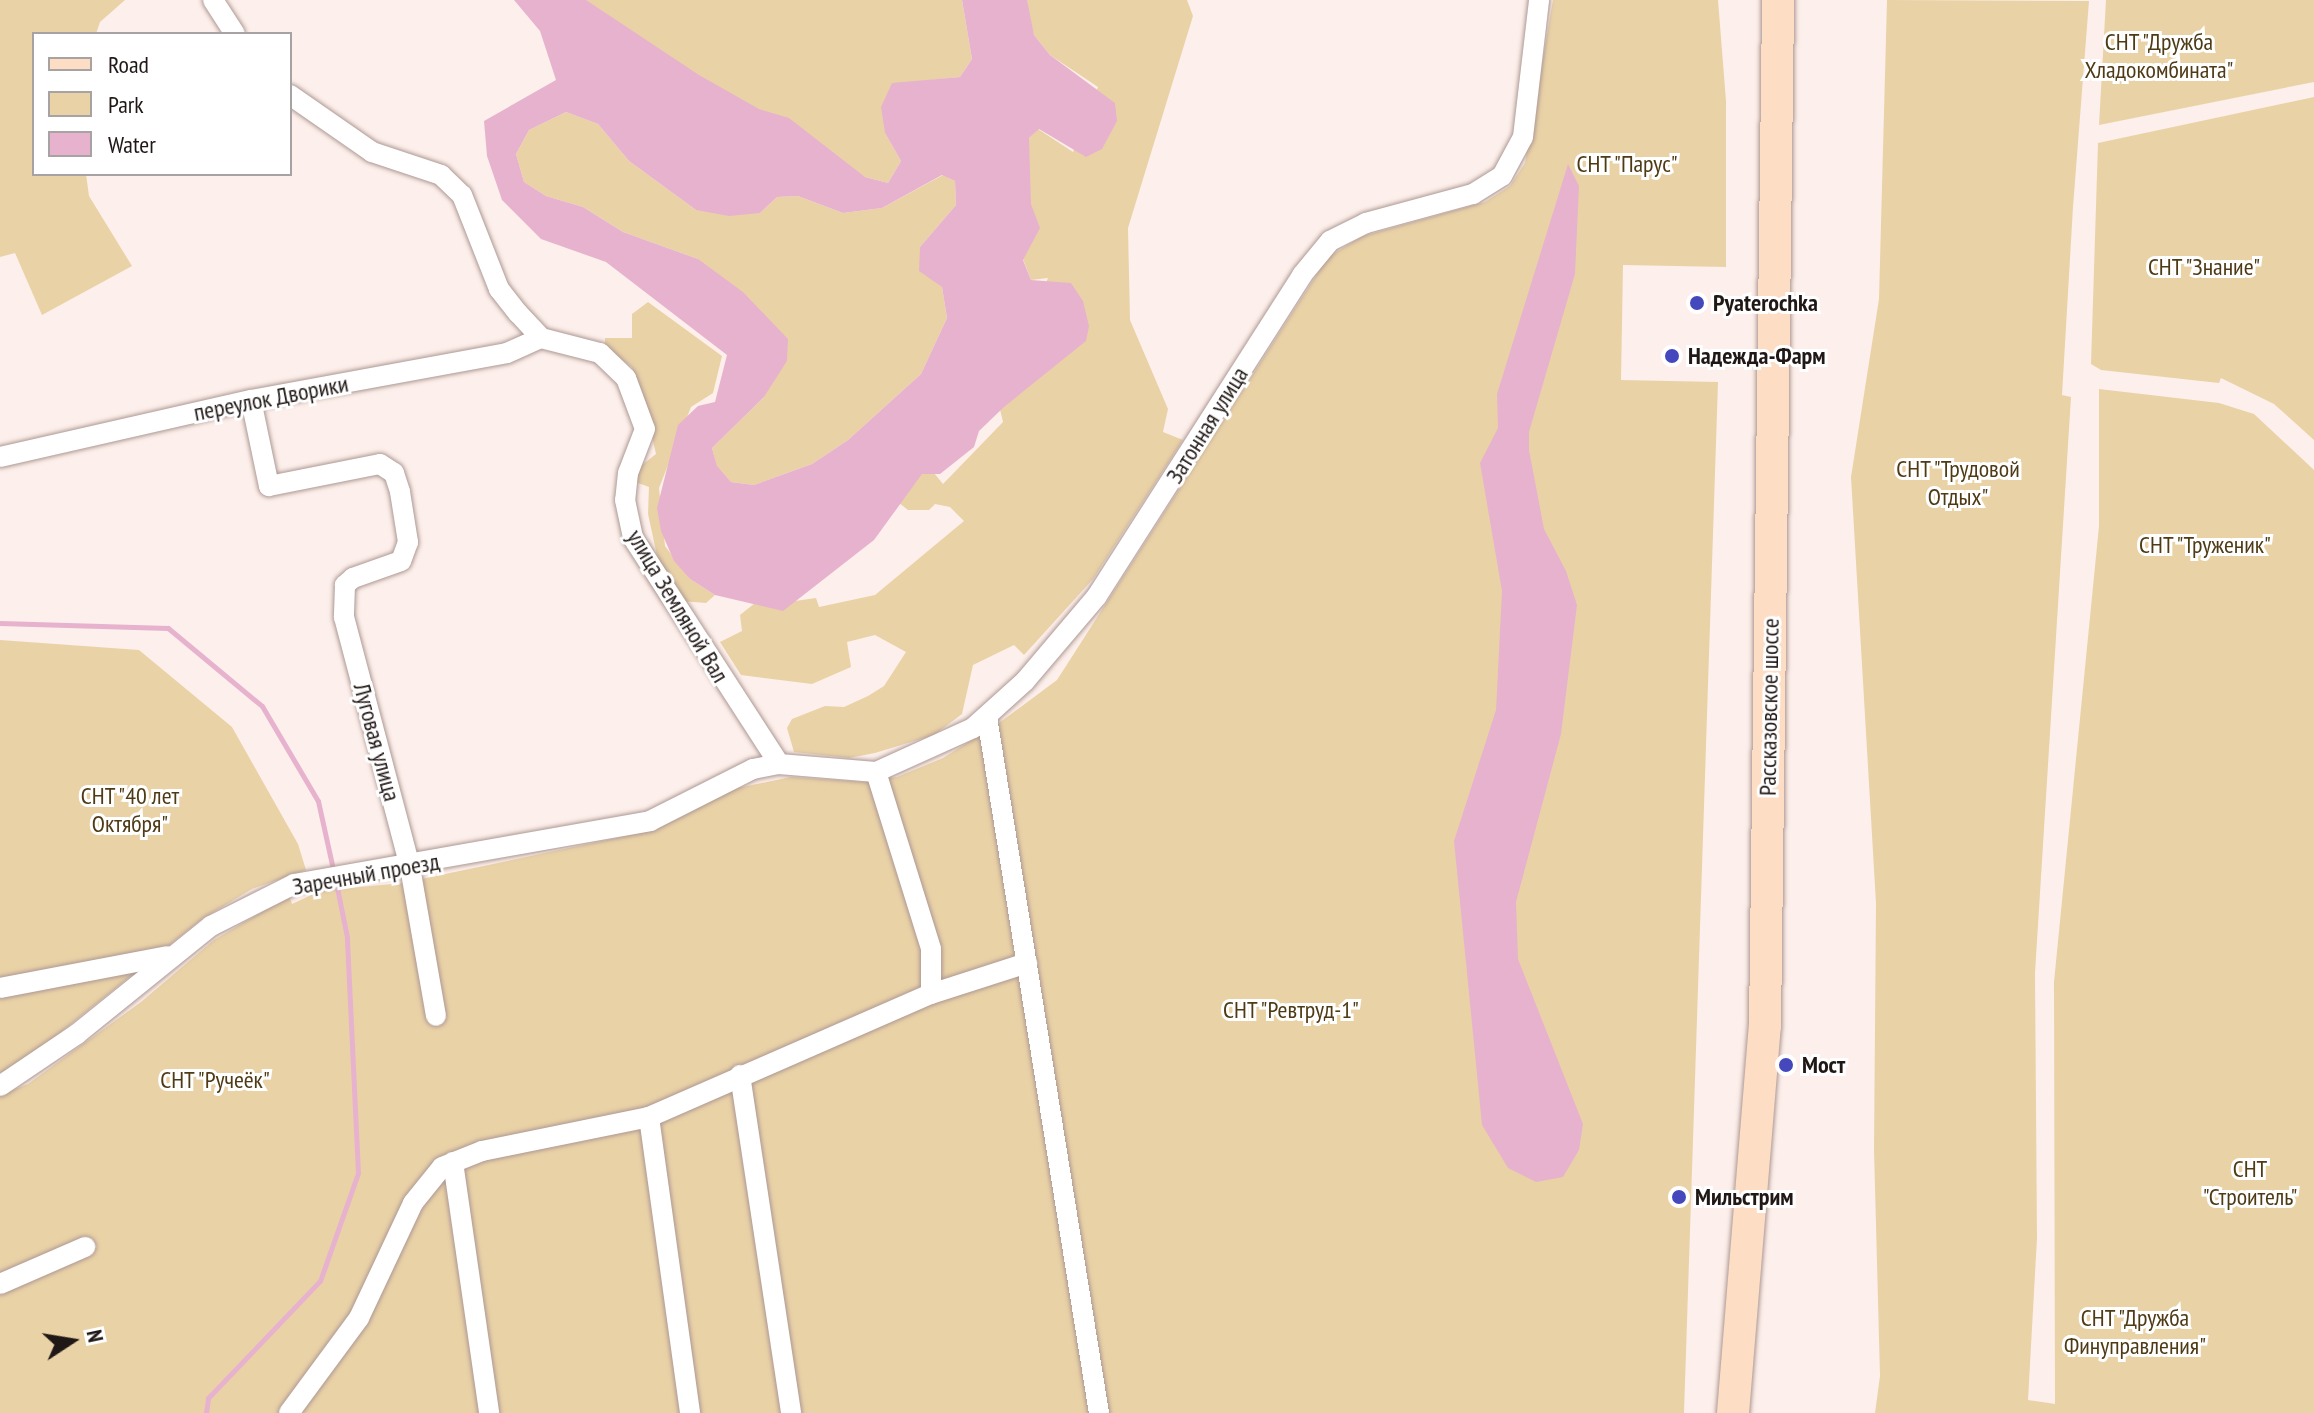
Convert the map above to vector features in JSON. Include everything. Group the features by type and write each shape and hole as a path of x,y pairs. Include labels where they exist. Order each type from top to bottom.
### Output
{"main road":[{"name":"Рассказовское шоссе","path":"1733,1413 1765,1026 1778,0"}],"street":[{"path":"213,0 234,32"},
{"name":"Затонная улица","path":"779,764 876,772 941,747 987,717 1060,643 1097,596 1330,241 1366,223 1473,194 1502,176 1523,137 1539,0"},
{"path":"292,96 361,145 441,175 462,195 499,289 541,338"},
{"name":"переулок Дворики","path":"0,457 251,400 507,353 541,338"},
{"name":"улица Земляной Вал","path":"541,338 600,353 626,378 643,410 645,429 628,473 625,500 633,538 779,764"},
{"name":"Луговая улица","path":"251,400 269,486 363,465 380,464 394,473 408,542 405,552 401,561 353,578 345,585 344,617 410,867 436,1016"},
{"path":"987,717 1099,1413"},
{"name":"Заречный проезд","path":"0,1086 77,1034 211,926 294,884 410,867 545,837 650,821 727,779 779,764"},
{"path":"876,772 931,949 931,994"},
{"path":"0,988 171,956"},
{"path":"289,1413 359,1318 413,1203 433,1176 453,1162 482,1151 649,1117 931,994 1027,963"},
{"path":"740,1075 791,1413"},
{"path":"649,1117 690,1413"},
{"path":"453,1162 489,1413"},
{"path":"0,1284 85,1247"}],"green space":[{"path":"0,0 125,0 100,22 97,32 32,32 32,176 86,176 89,196 132,266 42,315 15,253 0,257"},
{"path":"541,0 962,0 972,59 960,77 892,84 885,133 901,161 888,183 865,177"},
{"path":"1023,0 1187,0 1193,16 1128,228 1130,320 1168,409 1163,432 1183,440 1093,579 1024,655 1014,645 973,665 962,714 934,735 875,753 849,758 794,752 787,728 792,719 825,706 844,707 868,696 884,686 906,652 875,635 847,642 851,667 812,684 741,675 720,642 742,631 740,615 760,599 781,603 816,598 819,607 875,595 964,521 950,507 935,504 929,510 908,510 889,495 925,462 943,484 1003,422 998,401 1048,278 1031,280 1023,259 1029,138 1038,129 1073,152 1098,87 1050,55 1034,35"},
{"name":"СНТ \"Ревтруд-1\"","path":"1553,0 1718,0 1726,101 1726,267 1623,265 1621,380 1718,382 1684,1413 0,1413 0,1290 97,1247 92,1238 0,1279 0,1095 28,1084 141,1002 214,940 289,896 292,904 320,891 402,883 655,830 733,789 791,777 865,782 897,777 943,758 999,723 1057,680 1328,257 1363,236 1485,202 1510,186 1525,163"},
{"path":"1887,0 2089,1 2062,395 2071,397 2035,973 2037,1238 2028,1400 2055,1404 2054,982 2099,526 2099,389 2219,403 2254,414 2314,470 2314,1413 1875,1413 1880,1376 1874,1150 1876,903 1851,477 1879,299"},
{"name":"СНТ \"Дружба Хладокомбината\"","path":"2106,0 2314,0 2314,82 2099,125"},
{"name":"СНТ \"Знание\"","path":"2314,97 2314,440 2274,404 2221,378 2219,383 2101,370 2091,364 2098,143"},
{"path":"566,112 598,124 629,161 696,210 760,213 777,197 798,196 843,213 882,208 943,175 955,181 956,205 920,247 942,287 947,318 921,374 848,440 812,464 754,485 731,482 717,467 712,448 764,397 698,259 623,232 583,207 546,196 524,182 516,154 529,130"},
{"path":"648,302 722,356 713,393 691,407 659,488 665,546 690,579 715,595 706,603 681,601 658,560 648,514 649,487 638,483 633,472 656,454 648,419 632,367 605,347 605,338 632,338 632,314"},
{"name":"СНТ \"40 лет Октября\"","path":"0,640 139,650 232,727 298,844 306,870 252,889 202,919 26,1060 0,1073"}],"water":[{"path":"514,0 586,0 699,75 759,109 789,118 865,177 888,183 901,161 885,133 881,107 892,83 960,77 972,59 962,0 1027,0 1034,35 1050,55 1115,103 1117,121 1102,149 1086,157 1039,129 1029,138 1031,204 1040,228 1023,260 1031,280 1071,283 1083,301 1089,326 1086,341 1004,407 979,431 974,447 940,474 922,474 874,540 783,611 715,595 690,579 674,561 661,531 657,508 678,425 698,406 715,402 727,355 606,262 541,239 502,200 487,156 484,121 556,80 540,31","holes":["566,112 598,124 629,161 696,210 729,216 760,213 777,197 798,196 843,213 882,208 942,175 955,181 956,205 920,247 919,271 942,287 947,318 921,374 848,440 812,464 754,485 731,482 717,466 712,448 764,397 787,361 788,339 743,292 698,259 623,232 583,207 546,196 524,182 516,154 529,130"]},
{"path":"1568,164 1579,186 1575,274 1529,432 1529,450 1544,529 1566,571 1577,605 1561,734 1516,902 1518,959 1583,1124 1579,1150 1563,1177 1536,1182 1508,1168 1482,1125 1454,841 1496,710 1502,591 1480,463 1498,428 1497,394"}],"waterway":[{"path":"0,623 168,628 262,706 318,801 334,874"},
{"path":"206,1413 208,1398 320,1281 358,1173 347,937 336,883"}],"place":[{"name":"Pyaterochka","path":"1697,303"},
{"name":"Надежда-Фарм","path":"1672,356"},
{"name":"Мост","path":"1786,1065"},
{"name":"Мильстрим","path":"1679,1197"}],"park label":[{"name":"СНТ \"Парус\"","path":"1627,164"},
{"name":"СНТ \"Трудовой Отдых\"","path":"1958,483"},
{"name":"СНТ \"Труженик\"","path":"2205,545"},
{"name":"СНТ \"Ручеёк\"","path":"215,1080"},
{"name":"СНТ \"Строитель\"","path":"2250,1183"},
{"name":"СНТ \"Дружба Финуправления\"","path":"2135,1332"}]}
